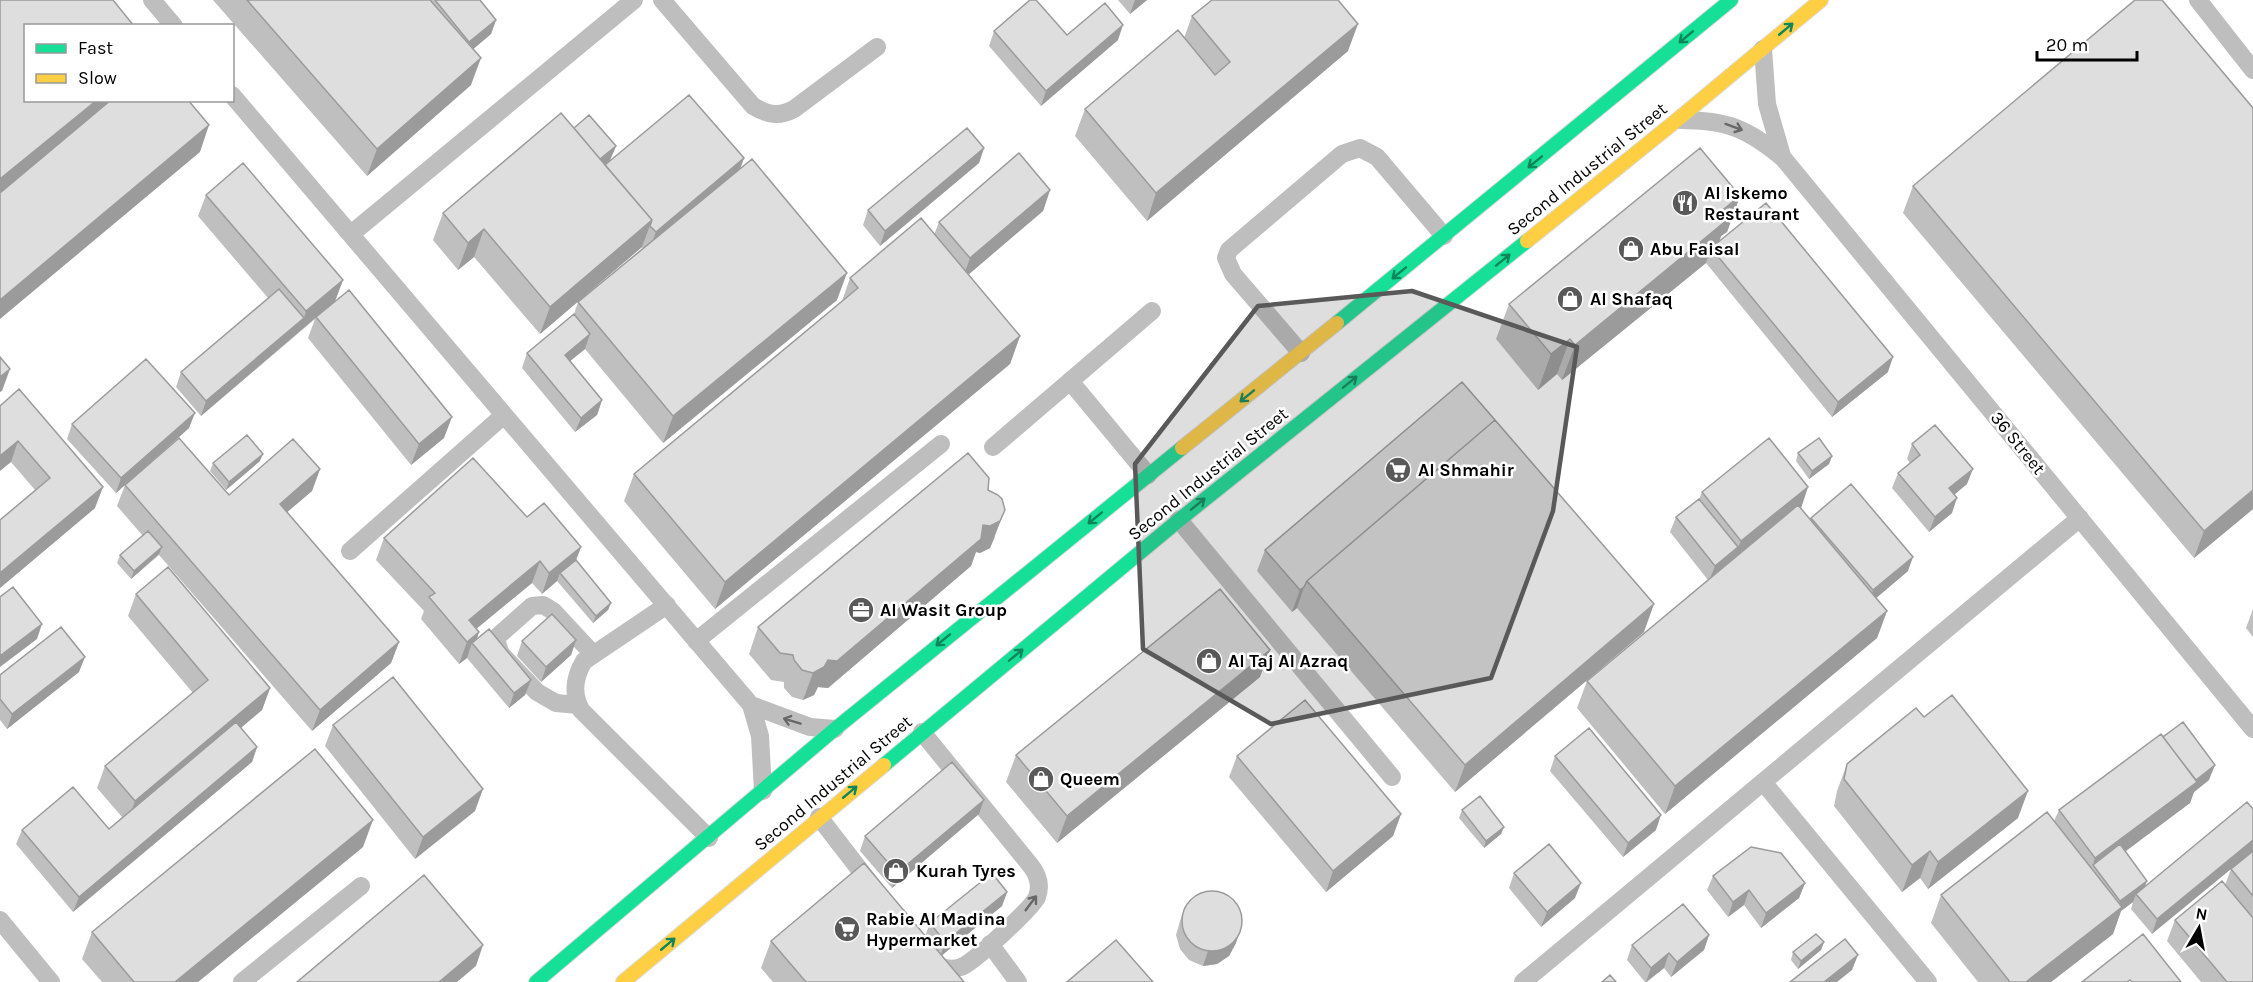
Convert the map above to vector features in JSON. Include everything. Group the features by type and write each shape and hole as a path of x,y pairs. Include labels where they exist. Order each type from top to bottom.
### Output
{"main road":[{"name":"Second Industrial Street","path":"536,982 709,838 835,729 1301,353 1731,0"},
{"name":"Second Industrial Street","path":"623,982 1179,520 1677,120 1821,0"}],"lane":[{"path":"152,0 172,24"},
{"path":"351,234 634,0"},
{"path":"662,0 753,106 773,115 784,114 794,109 877,47"},
{"path":"2198,0 2253,70"},
{"name":"36 Street","path":"1763,49 1767,104 1783,158"},
{"path":"234,97 751,705 760,736 763,791"},
{"name":"36 Street","path":"1677,120 1706,120 1734,126 1760,139 1783,158 2253,729"},
{"path":"1301,353 1233,274 1226,258 1229,250 1342,154 1360,148 1369,151 1444,236"},
{"path":"993,447 1152,311"},
{"path":"1070,381 1148,475"},
{"path":"350,551 504,415"},
{"path":"696,641 941,444"},
{"path":"1523,982 2080,518"},
{"path":"1179,520 1392,777"},
{"path":"578,705 556,703 537,693 501,654 497,643 498,636 532,606 543,604 553,611 593,654"},
{"path":"667,605 584,661 578,672 575,694 581,711 709,838"},
{"path":"751,705 810,726 835,729"},
{"path":"922,732 1031,866 1039,888 1033,903 974,960 959,968 942,968 928,958 923,951"},
{"path":"1763,782 1928,982"},
{"path":"819,817 881,898"},
{"path":"242,982 361,885"},
{"path":"0,920 51,982"},
{"path":"990,944 1018,982"}],"highlighted area":[{"path":"1412,291 1577,347 1553,511 1491,678 1271,724 1143,649 1135,464 1258,306"}],"building":[{"path":"0,0 113,0 132,24 24,24 24,102 95,102 0,179"},
{"path":"247,0 430,0 481,58 377,149"},
{"path":"435,0 480,0 496,20 469,42"},
{"path":"1030,0 1036,0 1067,35 1105,3 1123,25 1046,91 994,31"},
{"path":"1212,0 1338,0 1358,24 1156,193 1085,109 1178,30 1215,75 1230,62 1192,16"},
{"path":"2135,0 2162,0 2253,108 2253,490 2204,531 1913,186"},
{"path":"689,95 744,158 656,232 650,226 652,220 605,165"},
{"path":"109,102 190,102 209,125 0,300 0,193"},
{"path":"561,113 652,220 550,307 484,229 468,243 443,213"},
{"path":"589,115 616,146 600,159 574,128"},
{"path":"967,128 984,148 885,231 868,210"},
{"path":"1700,148 1740,196 1720,212 1727,220 1575,345 1570,339 1551,354 1509,304"},
{"path":"1019,153 1050,190 970,258 939,222"},
{"path":"752,159 847,273 673,416 578,302"},
{"path":"243,163 343,280 306,311 206,195"},
{"path":"1766,203 1893,357 1838,402 1711,248"},
{"path":"921,218 1020,336 725,582 634,474 858,288 850,278"},
{"path":"279,289 304,318 206,401 181,372"},
{"path":"349,290 452,417 419,444 316,317"},
{"path":"574,314 590,334 565,355 602,400 581,418 527,353"},
{"path":"0,357 10,369 0,377"},
{"path":"146,359 195,413 121,478 72,424"},
{"path":"1462,382 1495,420 1307,581 1300,590 1265,550"},
{"path":"19,389 103,487 0,573 0,520 50,478 18,441 0,456 0,406"},
{"path":"1495,420 1654,604 1465,765 1307,581"},
{"path":"1935,425 1973,469 1949,488 1957,498 1935,517 1898,473 1920,455 1912,444"},
{"path":"247,435 263,454 229,482 213,463"},
{"path":"179,438 229,495 293,439 320,469 280,504 399,642 320,710 125,485"},
{"path":"1769,438 1808,487 1741,541 1702,492"},
{"path":"1819,438 1832,456 1812,471 1798,453"},
{"name":"Al Wasit Group","path":"968,453 989,478 988,490 1002,499 1005,510 1000,521 990,526 983,525 981,539 837,661 828,660 824,667 813,673 802,670 793,655 780,653 758,627"},
{"path":"473,458 527,517 544,503 581,547 549,573 540,561 469,620 479,632 467,642 429,597 435,593 384,538"},
{"path":"1851,484 1913,557 1873,590 1811,518"},
{"path":"1699,499 1738,547 1715,566 1676,517"},
{"path":"1798,505 1887,611 1675,786 1587,681"},
{"path":"148,531 162,547 134,571 120,555"},
{"path":"576,560 611,603 596,616 560,573"},
{"path":"168,567 270,688 135,801 105,766 208,680 136,594"},
{"path":"13,587 42,624 0,656 0,597"},
{"path":"1220,589 1270,650 1067,816 1016,755"},
{"path":"552,614 576,640 546,667 522,641"},
{"path":"61,627 85,657 12,714 0,699 0,675"},
{"path":"489,629 531,680 514,693 472,643"},
{"path":"393,677 483,789 423,837 333,725"},
{"path":"1952,695 2028,791 1938,862 1930,851 1912,865 1844,779 1847,764 1916,708 1924,717"},
{"path":"1305,700 1401,814 1333,871 1237,756"},
{"path":"236,722 257,747 79,897 22,830 73,787 109,829"},
{"path":"2183,722 2215,765 2196,780 2163,737"},
{"path":"1589,728 1661,815 1628,843 1555,756"},
{"path":"2161,734 2197,782 2095,858 2059,810"},
{"path":"315,749 373,820 175,982 134,982 92,932"},
{"path":"952,762 984,800 897,873 865,836"},
{"path":"1480,796 1504,827 1486,841 1462,810"},
{"path":"2247,802 2253,809 2253,840 2157,919 2136,894"},
{"path":"2047,812 2122,907 2026,982 2010,982 1941,895"},
{"path":"1549,844 1581,883 1547,912 1514,873"},
{"path":"2120,844 2147,881 2120,901 2093,865"},
{"path":"1751,847 1781,853 1805,883 1766,913 1749,890 1733,902 1713,876"},
{"path":"2253,851 2253,896 2231,869"},
{"path":"864,863 964,982 806,982 771,941"},
{"path":"992,873 1007,892 945,942 930,923"},
{"path":"424,875 483,945 439,982 297,982"},
{"path":"2222,881 2253,918 2253,982 2227,982 2175,920"},
{"path":"1212,891 1229,896 1237,904 1242,921 1237,938 1229,946 1212,951 1195,946 1187,938 1182,921 1187,904 1195,896"},
{"path":"1683,904 1709,935 1677,962 1669,953 1651,968 1632,945"},
{"path":"1816,934 1824,942 1801,961 1793,952"},
{"path":"2143,934 2181,982 2132,982 2130,980 2127,982 2082,982"},
{"path":"1845,939 1858,955 1824,982 1790,982"},
{"path":"1116,940 1153,982 1067,982"},
{"path":"1610,975 1616,982 1602,982"}],"traffic: fast":[{"path":"1337,323 1731,0"},
{"path":"884,765 1179,520 1527,241"},
{"path":"536,982 835,729 1182,448"}],"traffic: slow":[{"path":"1527,241 1821,0"},
{"path":"1182,448 1337,323"},
{"path":"623,982 884,765"}],"place":[{"name":"Al Iskemo Restaurant","path":"1685,203"},
{"name":"Abu Faisal","path":"1631,249"},
{"name":"Al Shafaq","path":"1570,299"},
{"name":"Al Shmahir","path":"1398,470"},
{"name":"Al Wasit Group","path":"861,610"},
{"name":"Al Taj Al Azraq","path":"1209,661"},
{"name":"Queem","path":"1041,779"},
{"name":"Kurah Tyres","path":"896,871"},
{"name":"Rabie Al Madina Hypermarket","path":"847,929"}]}
